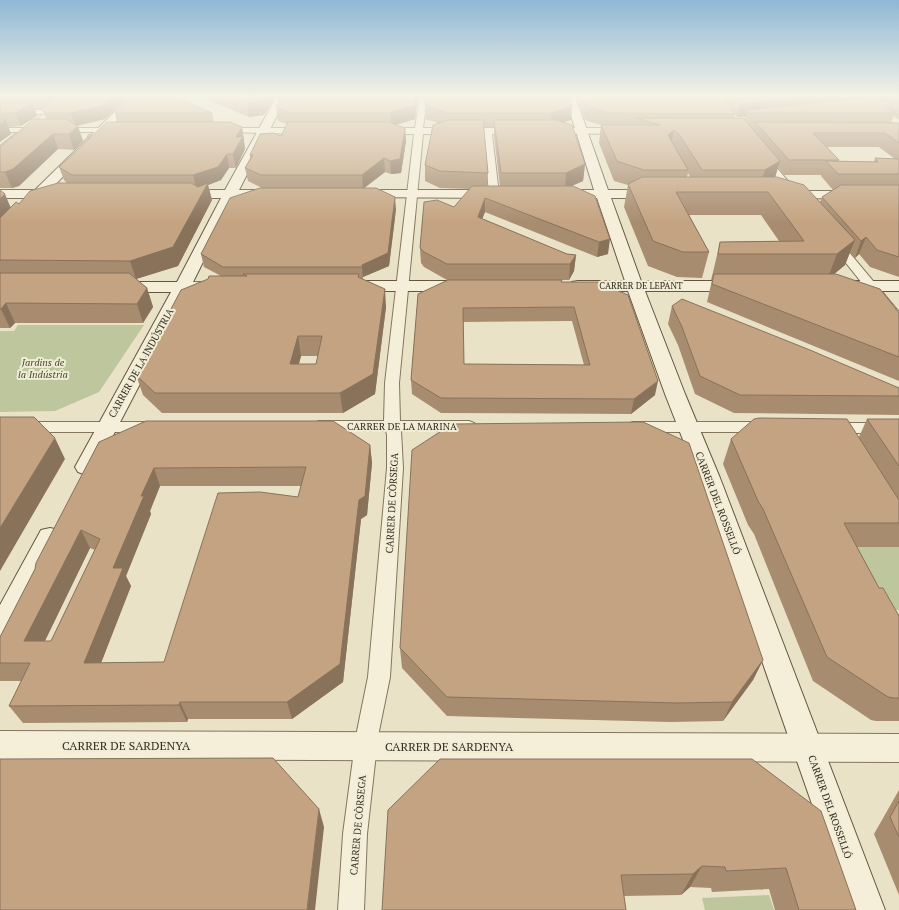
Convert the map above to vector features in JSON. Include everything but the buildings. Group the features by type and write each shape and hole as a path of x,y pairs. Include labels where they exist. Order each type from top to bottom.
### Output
{"main road":[{"path":"0,234 95,138"},
{"name":"CARRER DE LA INDÚSTRIA","path":"76,486 182,288 259,138"},
{"name":"CARRER DEL ROSSELLÓ","path":"584,138 602,194 674,394 709,478 868,910"},
{"path":"0,194 70,194"},
{"path":"170,194 280,194"},
{"path":"344,194 501,194"},
{"path":"550,194 672,194"},
{"path":"772,195 899,195"},
{"path":"100,286 182,288 235,287"},
{"path":"330,286 477,286"},
{"name":"CARRER DE LEPANT","path":"562,286 756,286"},
{"path":"827,286 899,286"},
{"path":"0,631 58,520"}],"street":[{"path":"0,150 16,138"},
{"name":"CARRER DE CÒRSEGA","path":"351,910 355,834 366,747 379,678 395,468 395,434 392,425 391,388 418,138"},
{"path":"490,138 501,194"},
{"path":"758,152 805,206"},
{"path":"829,235 899,320"},
{"name":"CARRER DE LA MARINA","path":"304,426 482,426"},
{"path":"0,427 166,427"},
{"path":"615,427 782,427"},
{"path":"813,428 899,428"},
{"path":"837,428 848,446"},
{"name":"CARRER DE SARDENYA","path":"0,745 899,748"}],"green space":[{"name":"Jardins de la Indústria","path":"18,325 144,325 99,392 55,411 0,412 0,331 14,331"},
{"path":"832,547 899,547 899,610 863,610"},
{"path":"769,895 774,910 705,910 702,898"}]}
